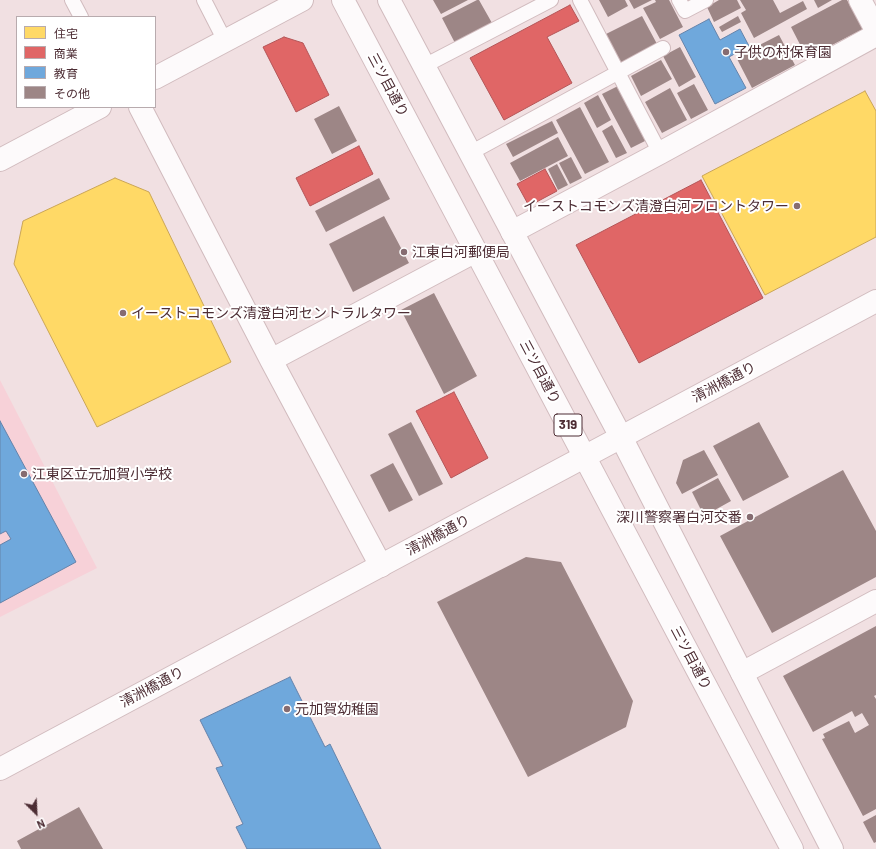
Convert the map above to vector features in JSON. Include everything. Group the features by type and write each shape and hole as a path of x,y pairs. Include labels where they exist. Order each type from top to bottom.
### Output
{"main road":[{"path":"156,77 302,0"},
{"name":"三ツ目通り","path":"344,0 792,849"},
{"path":"389,0 622,437 832,849"},
{"path":"860,0 876,30"},
{"path":"512,232 876,36"},
{"path":"0,160 98,108"},
{"path":"141,108 270,360 381,566"},
{"path":"270,360 476,250"},
{"name":"清洲橋通り","path":"0,769 876,301"},
{"path":"742,673 876,602"}],"lane":[{"path":"72,0 80,16"},
{"path":"204,0 225,41"},
{"path":"424,66 551,0"},
{"path":"580,0 660,153"},
{"path":"679,0 685,11 706,0"},
{"path":"470,153 664,48"}],"shaded area":[{"name":"江東区立元加賀小学校","path":"0,380 97,568 0,617"}],"building: 住宅":[{"name":"イーストコモンズ清澄白河フロントタワー","path":"865,91 876,111 876,237 765,295 702,176"},
{"name":"イーストコモンズ清澄白河セントラルタワー","path":"115,178 149,192 231,362 97,427 14,264 23,221"}],"building: 商業":[{"path":"570,5 579,21 547,37 572,83 504,120 470,58"},
{"path":"284,37 303,43 329,95 296,112 263,47"},
{"path":"359,146 373,174 310,206 296,178"},
{"path":"545,169 557,191 529,206 517,184"},
{"path":"701,180 763,298 639,363 576,245"},
{"path":"454,392 488,458 451,478 416,411"}],"building: 教育":[{"path":"709,19 720,40 740,29 749,46 729,57 746,88 715,104 679,35"},
{"path":"0,421 76,562 0,603 0,545 11,539 6,531 0,534"},
{"path":"290,677 325,747 330,744 381,849 247,849 236,827 243,824 216,768 223,766 200,720"}],"building: その他":[{"path":"433,0 468,0 441,14"},
{"path":"479,0 492,23 455,43 442,18"},
{"path":"599,0 625,0 628,6 608,17"},
{"path":"629,0 652,0 634,9"},
{"path":"655,0 669,0 683,27 660,39 643,8 656,2"},
{"path":"719,0 737,0 741,8 714,22 707,7"},
{"path":"740,0 773,0 780,13 803,1 807,9 754,38 741,13 746,10"},
{"path":"814,0 832,0 818,8"},
{"path":"842,0 847,0 863,29 807,58 791,27"},
{"path":"642,16 657,44 621,63 606,34"},
{"path":"738,16 741,22 722,32 719,27"},
{"path":"779,35 795,65 752,88 736,57"},
{"path":"680,47 696,77 679,87 663,56"},
{"path":"661,60 672,79 641,96 631,76"},
{"path":"694,84 708,110 691,119 677,93"},
{"path":"618,86 647,140 631,148 602,94"},
{"path":"670,88 687,120 662,133 645,102"},
{"path":"598,95 611,120 597,128 584,103"},
{"path":"339,106 357,141 332,154 314,119"},
{"path":"580,107 609,162 585,174 556,120"},
{"path":"552,121 558,133 513,157 506,144"},
{"path":"612,125 627,153 616,158 602,131"},
{"path":"558,137 568,156 520,181 510,163"},
{"path":"571,157 582,178 570,184 559,163"},
{"path":"557,164 568,185 558,190 548,169"},
{"path":"379,178 390,199 326,232 315,211"},
{"path":"384,216 409,263 353,292 329,244"},
{"path":"434,293 477,376 444,394 401,310"},
{"path":"411,422 443,484 419,496 388,434"},
{"path":"759,422 789,477 743,501 713,446"},
{"path":"704,450 718,475 682,494 676,483 683,460"},
{"path":"393,463 413,500 389,512 370,475"},
{"path":"843,470 876,531 876,577 772,633 720,536"},
{"path":"718,478 731,501 704,516 692,492"},
{"path":"526,557 561,562 633,701 626,727 528,777 437,602"},
{"path":"876,626 876,695 874,696 876,699 876,809 863,816 822,739 825,738 823,734 849,721 855,733 869,725 862,713 855,717 852,711 813,732 783,676"},
{"path":"79,807 103,849 21,849 17,841"},
{"path":"876,815 876,842 874,843 863,822"}],"place":[{"name":"子供の村保育園","path":"726,52"},
{"name":"イーストコモンズ清澄白河フロントタワー","path":"797,206"},
{"name":"江東白河郵便局","path":"404,252"},
{"name":"イーストコモンズ清澄白河セントラルタワー","path":"123,313"},
{"name":"江東区立元加賀小学校","path":"24,474"},
{"name":"深川警察署白河交番","path":"750,517"},
{"name":"元加賀幼稚園","path":"287,709"}]}
